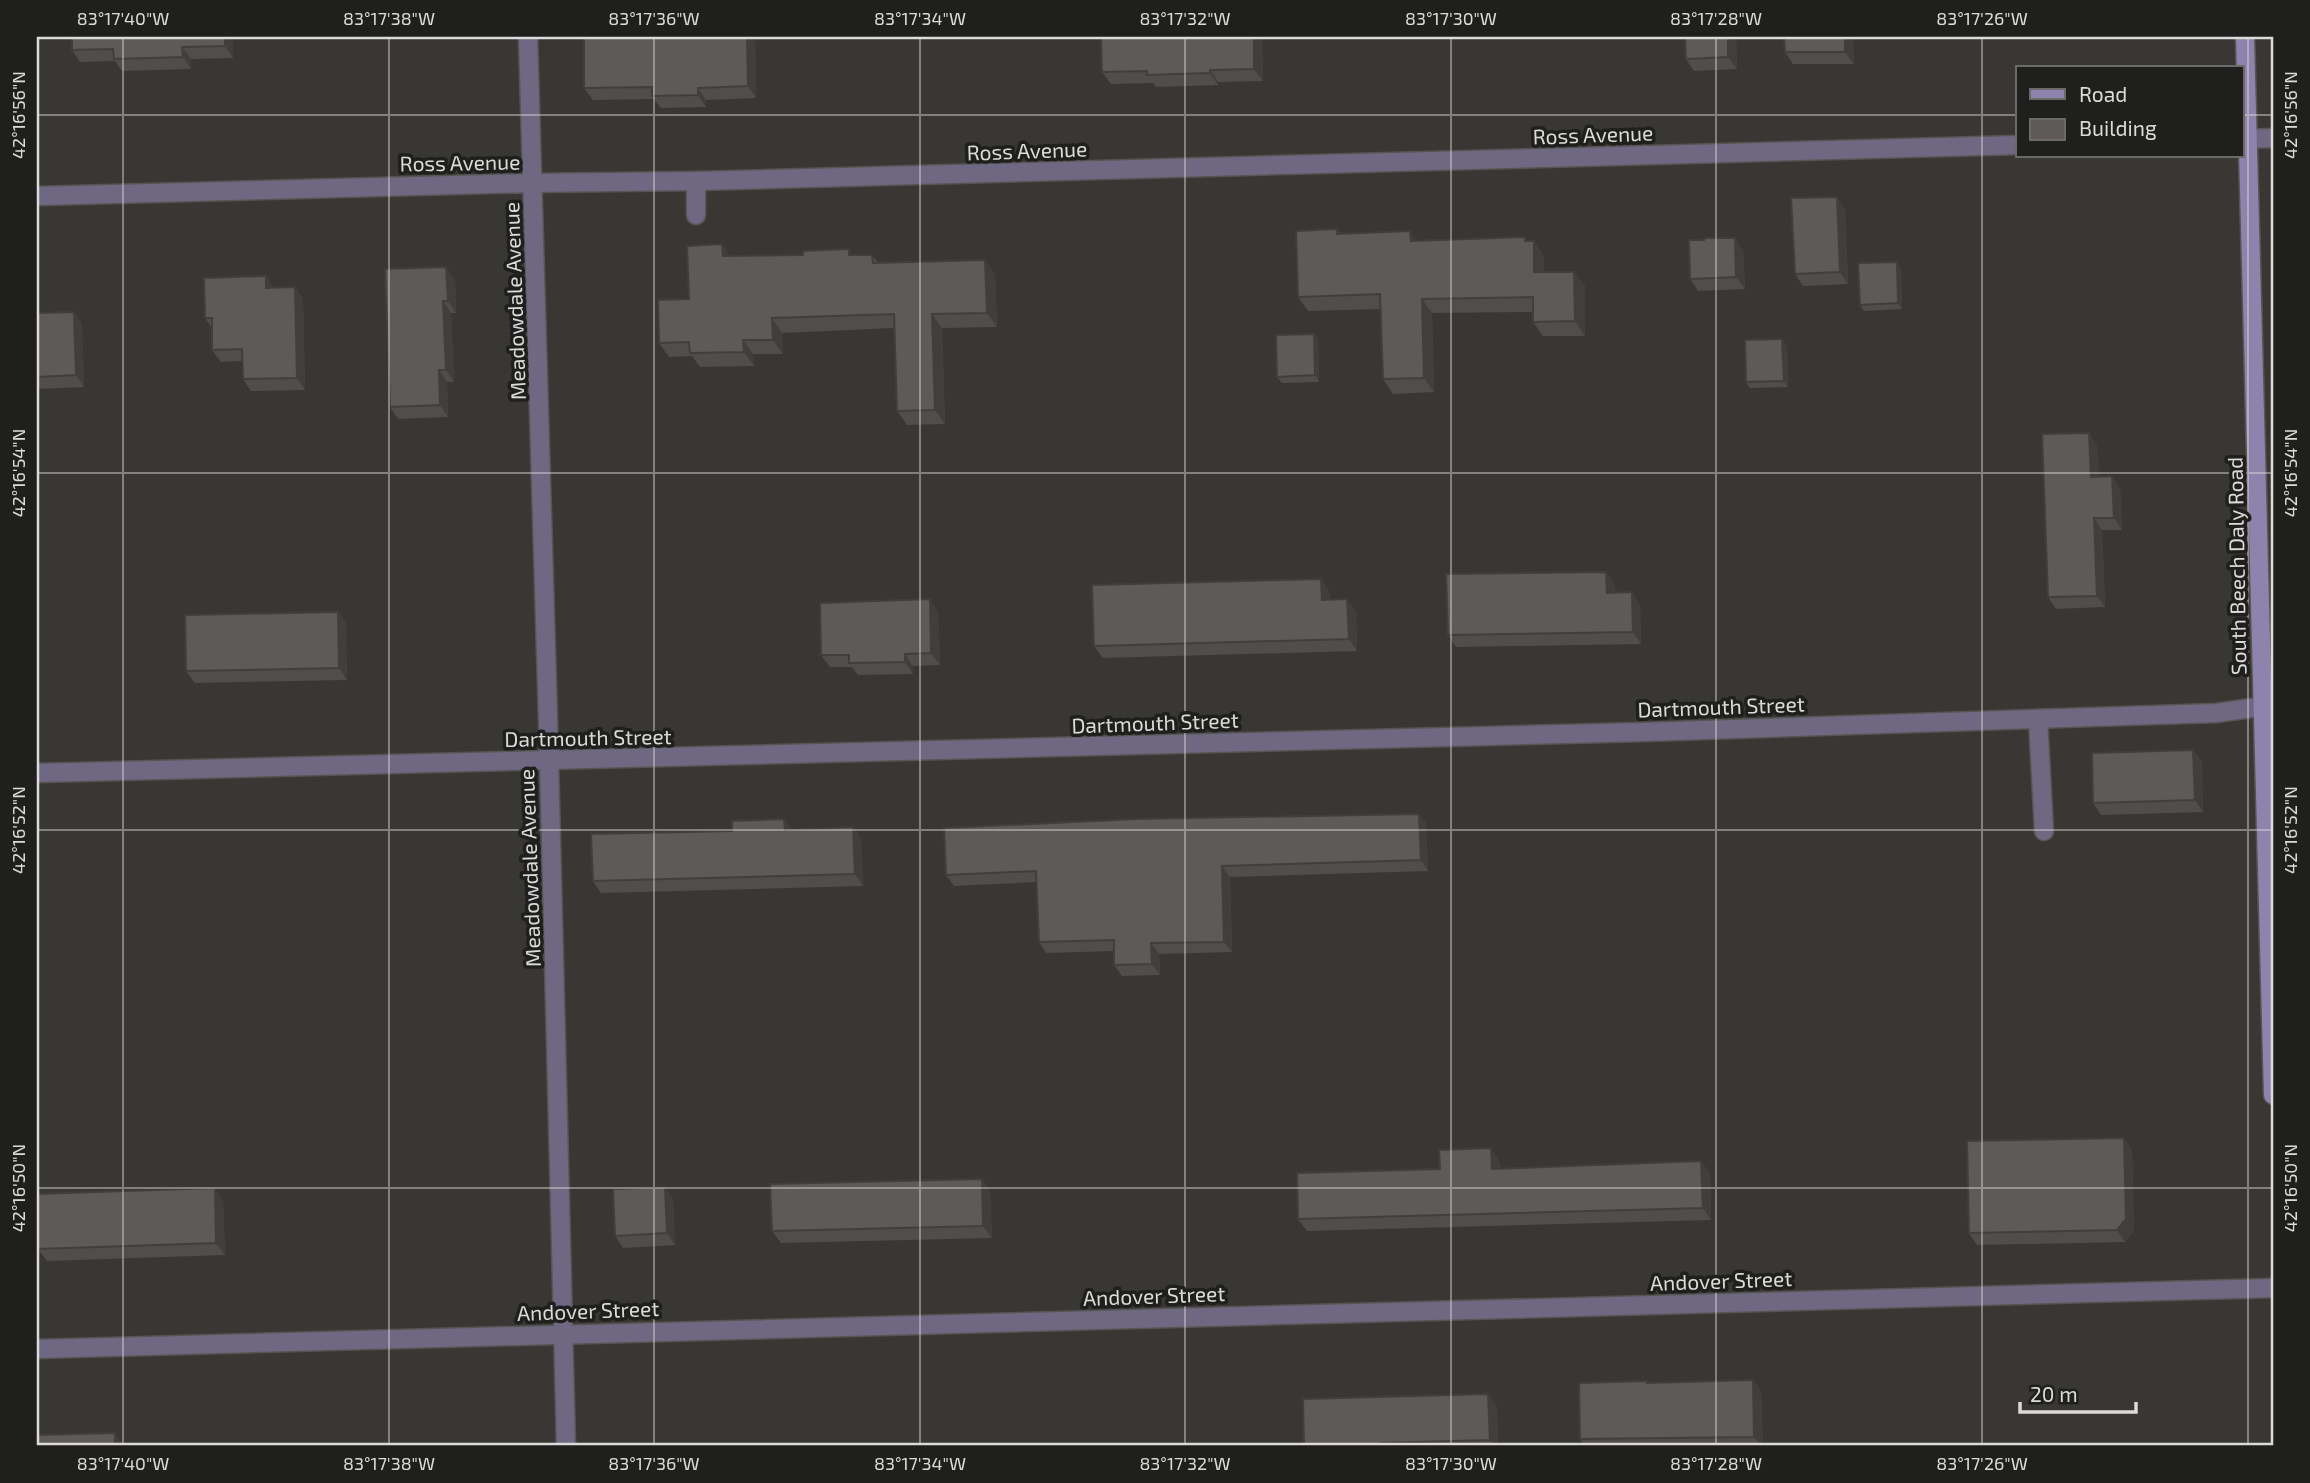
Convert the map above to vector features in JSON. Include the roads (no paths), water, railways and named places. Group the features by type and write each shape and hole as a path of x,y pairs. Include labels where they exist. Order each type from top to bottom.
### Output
{"main road":[{"name":"South Beech Daly Road","path":"2245,37 2245,139 2267,706 2264,742 2273,1095"}],"street":[{"name":"Meadowdale Avenue","path":"528,37 566,1446"},
{"path":"2245,139 2273,138"},
{"name":"Ross Avenue","path":"37,196 2016,145"},
{"path":"696,181 696,215"},
{"name":"Dartmouth Street","path":"37,773 1603,733 2216,713 2267,706"},
{"path":"2038,719 2044,831"},
{"name":"Andover Street","path":"37,1349 2273,1288"}]}
